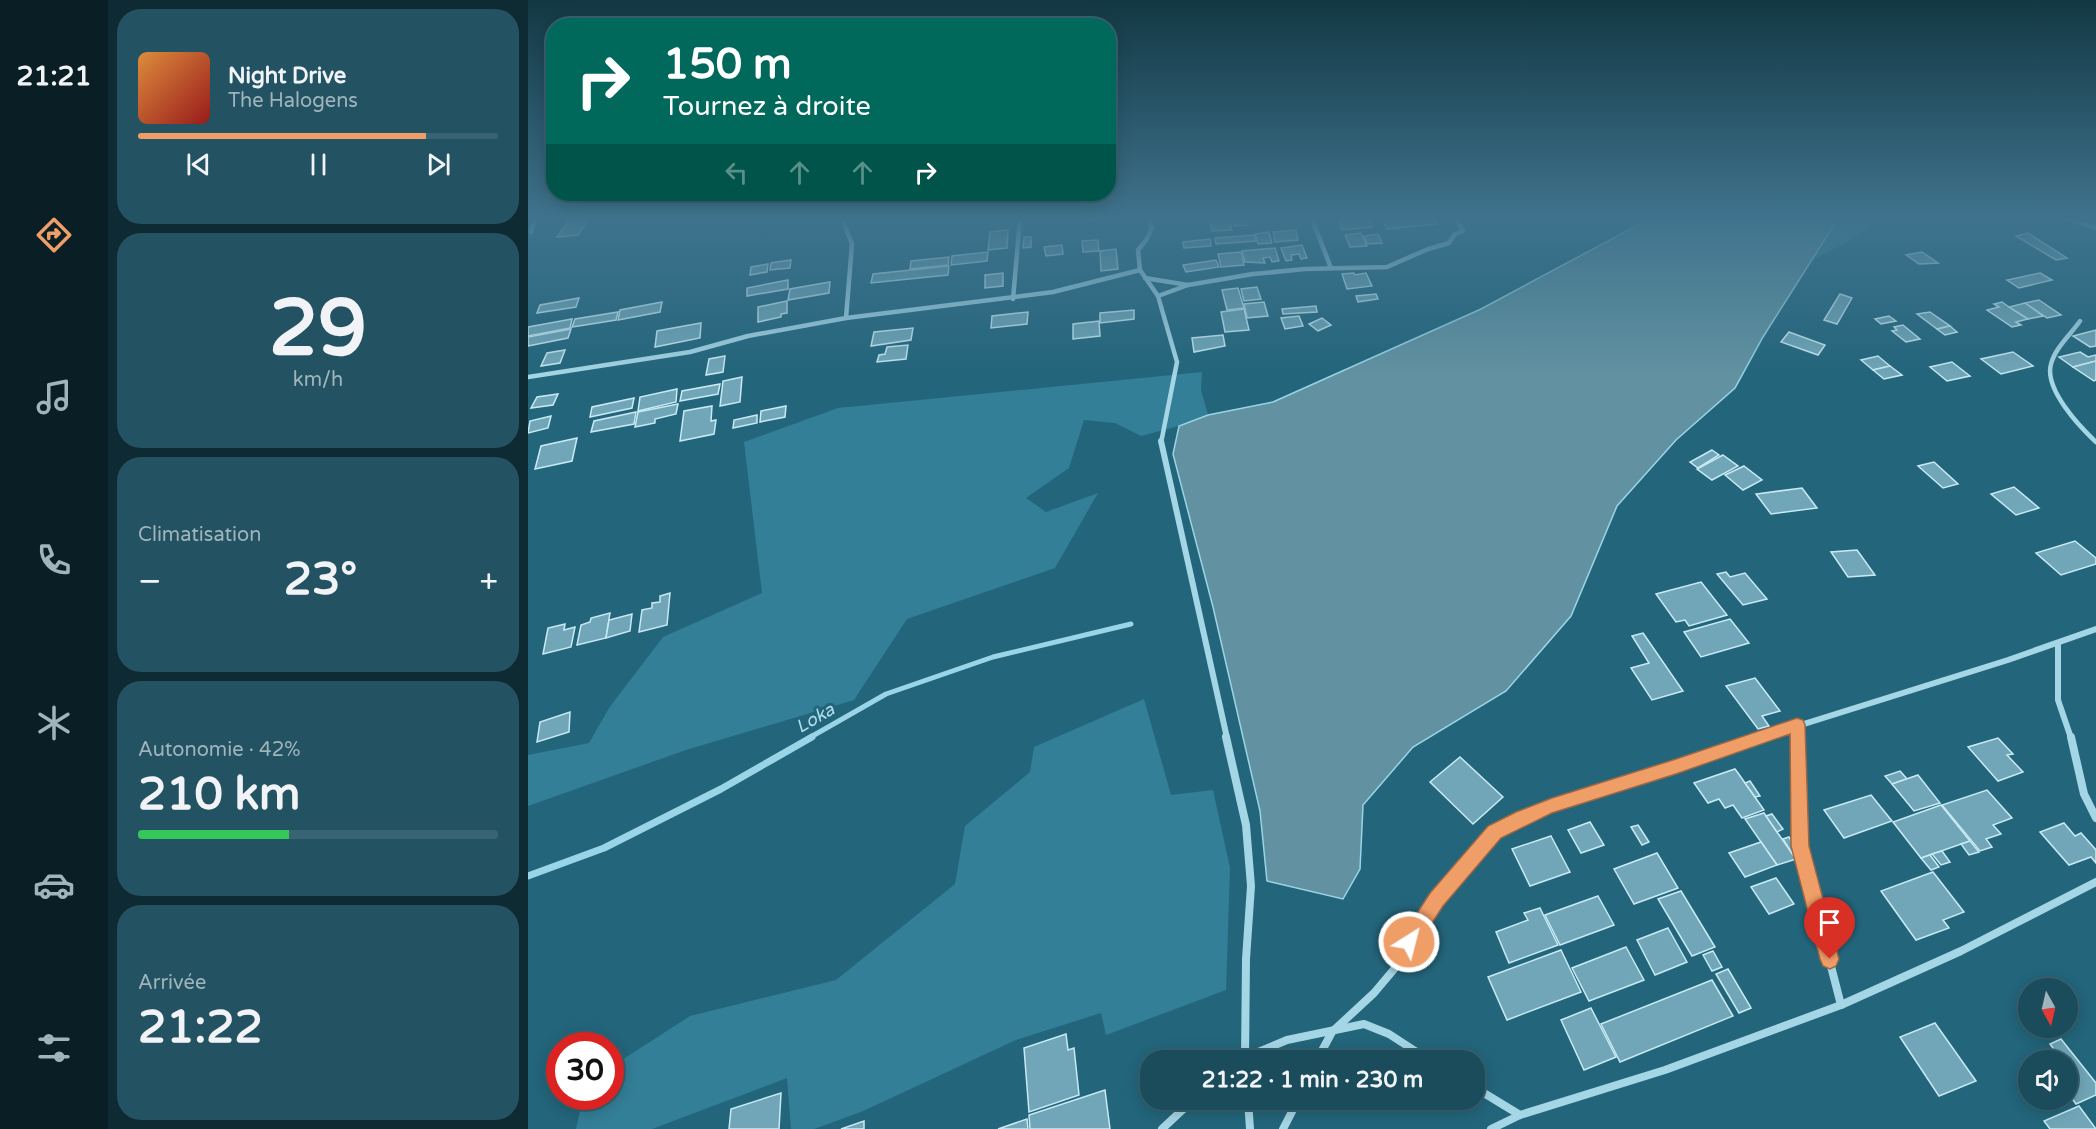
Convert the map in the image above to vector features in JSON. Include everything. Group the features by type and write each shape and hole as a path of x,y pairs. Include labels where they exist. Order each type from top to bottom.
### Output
{"street":[{"path":"846,318 850,272"},
{"path":"1013,299 1015,272"},
{"path":"528,377 690,352 748,336 846,318 1013,299 1053,292 1133,272"},
{"path":"1141,272 1158,296 1177,362 1161,442 1162,450 1246,825 1251,886 1243,1050"},
{"path":"1158,296 1188,285 1253,274 1283,272"},
{"path":"1144,278 1188,285"},
{"path":"2080,321 2051,364 2053,380 2062,403 2096,442"},
{"path":"1322,1050 1332,1032 1374,993 1401,961 1409,942 1437,900 1494,832 1522,817 1552,806 2096,629"},
{"path":"2058,643 2058,700 2076,752 2084,794 2096,818"},
{"path":"1797,725 1800,846 1841,1005"},
{"path":"1491,1129 1520,1115 1665,1070 1841,1005 1961,951 2096,882"},
{"path":"1264,1050 1287,1040 1364,1024 1389,1034 1414,1050"},
{"path":"1485,1094 1520,1115"},
{"path":"1162,1129 1182,1110"},
{"path":"1249,1110 1251,1129"},
{"path":"1283,1129 1293,1110"}],"shaded area":[{"path":"1551,272 1804,272 1763,337 1735,388 1676,440 1617,506 1571,616 1506,691 1413,747 1363,805 1360,869 1343,899 1267,881 1260,811 1213,607 1173,454 1179,426 1208,415 1273,402 1481,309"},
{"path":"1202,372 1201,390 1208,415 1179,426 1141,436 1115,423 1084,420 1069,468 1026,498 1046,512 1098,493 1055,568 907,619 854,700 686,750 528,806 528,755 589,743 609,708 663,637 762,593 744,442 838,408"},
{"path":"1144,699 1171,795 1213,790 1230,868 1226,990 1106,1035 1101,1013 1016,1040 861,1112 814,1129 791,1129 787,1078 652,1129 576,1129 580,1110 624,1110 624,1059 690,1016 836,980 955,884 965,826 1030,772 1034,747"}],"building":[{"path":"750,272 767,272 767,272 750,275"},
{"path":"948,272 948,275 871,283 873,274"},
{"path":"1003,273 1003,286 985,288 985,275"},
{"path":"1354,273 1355,275 1366,273 1372,286 1347,289 1342,274"},
{"path":"2040,273 2052,280 2019,288 2007,280"},
{"path":"788,280 788,289 747,296 747,288"},
{"path":"830,282 829,293 788,300 790,289"},
{"path":"1257,287 1261,299 1244,301 1241,289"},
{"path":"1238,288 1244,308 1227,310 1222,290"},
{"path":"1376,294 1378,299 1358,302 1356,296"},
{"path":"1840,294 1852,298 1837,324 1824,320"},
{"path":"579,298 576,307 537,313 540,305"},
{"path":"2039,300 2061,315 2047,318 2025,303"},
{"path":"787,301 787,313 781,314 781,317 758,322 758,307"},
{"path":"662,302 660,312 618,320 620,310"},
{"path":"1264,302 1268,316 1247,318 1244,304"},
{"path":"2002,302 2028,319 2016,322 2021,325 2012,327 1987,310 1999,307 1994,304"},
{"path":"2025,303 2043,316 2028,319 2009,307"},
{"path":"1316,306 1317,312 1283,314 1282,309"},
{"path":"1244,309 1249,330 1225,332 1221,312"},
{"path":"1134,310 1134,319 1100,323 1100,313"},
{"path":"618,312 616,320 572,327 575,319"},
{"path":"1028,312 1027,324 991,328 992,316"},
{"path":"1930,312 1950,326 1937,329 1917,314"},
{"path":"1299,316 1303,326 1285,329 1281,318"},
{"path":"1889,316 1896,321 1881,324 1875,319"},
{"path":"1322,318 1331,325 1318,331 1309,324"},
{"path":"572,319 570,328 528,336 528,327"},
{"path":"1099,321 1100,336 1073,339 1073,324"},
{"path":"701,323 700,338 655,347 657,331"},
{"path":"1903,325 1920,339 1906,342 1892,331 1897,330 1894,327"},
{"path":"1950,326 1957,332 1945,335 1937,329"},
{"path":"913,328 911,340 871,346 874,332"},
{"path":"571,329 568,338 528,346 528,337"},
{"path":"2096,330 2096,346 2090,347 2073,336"},
{"path":"1789,332 1825,345 1818,355 1781,342"},
{"path":"1223,335 1225,346 1194,352 1192,338"},
{"path":"908,345 906,359 877,362 879,355 885,354 887,347"},
{"path":"565,350 560,363 541,366 547,353"},
{"path":"2013,352 2033,366 2001,374 1981,359"},
{"path":"2080,352 2088,357 2096,355 2096,361 2073,367 2059,357"},
{"path":"725,356 723,372 706,375 709,359"},
{"path":"1878,356 1890,366 1873,370 1861,360"},
{"path":"2096,361 2096,380 2094,381 2073,367"},
{"path":"1952,362 1970,376 1947,381 1930,367"},
{"path":"1890,366 1902,375 1884,379 1873,370"},
{"path":"742,377 740,402 720,406 723,381"},
{"path":"720,384 718,394 680,401 682,391"},
{"path":"677,389 676,402 638,411 640,397"},
{"path":"558,394 553,405 531,408 537,397"},
{"path":"634,398 632,408 590,417 592,407"},
{"path":"678,404 676,414 655,419 655,423 635,427 638,412"},
{"path":"712,406 711,421 716,420 714,434 680,441 684,411"},
{"path":"786,406 785,417 760,422 761,411"},
{"path":"636,412 634,424 591,432 594,421"},
{"path":"757,415 757,423 733,428 734,420"},
{"path":"551,416 548,428 528,433 530,421"},
{"path":"577,438 572,461 535,469 541,446"},
{"path":"1712,450 1719,455 1698,468 1690,462"},
{"path":"1723,455 1738,466 1712,480 1697,469"},
{"path":"1934,462 1958,484 1943,488 1918,466"},
{"path":"1744,466 1762,480 1743,490 1725,475"},
{"path":"2014,487 2039,508 2016,515 1991,494"},
{"path":"1802,488 1817,508 1771,514 1756,494"},
{"path":"2075,541 2096,558 2096,564 2061,575 2036,553"},
{"path":"1857,550 1875,575 1848,577 1831,552"},
{"path":"1726,572 1730,577 1745,573 1767,599 1743,605 1717,574"},
{"path":"1701,582 1727,615 1689,626 1685,620 1676,622 1656,594"},
{"path":"670,593 667,625 639,632 642,610 652,608 652,603 660,602 660,596"},
{"path":"610,613 606,638 577,645 581,625 590,622 591,618"},
{"path":"632,614 630,631 606,638 609,620"},
{"path":"1730,619 1749,643 1701,657 1684,632"},
{"path":"565,624 564,630 575,627 571,647 543,654 548,628"},
{"path":"1643,633 1683,691 1652,700 1631,668 1649,663 1632,636"},
{"path":"1755,678 1780,711 1762,716 1769,726 1758,729 1726,686"},
{"path":"570,712 569,732 537,742 540,722"},
{"path":"1998,738 2013,754 2007,755 2023,772 1998,781 1968,747"},
{"path":"1460,757 1503,797 1473,824 1430,782"},
{"path":"1735,769 1764,810 1742,818 1733,805 1725,808 1719,799 1708,803 1694,783"},
{"path":"1900,771 1907,779 1892,784 1885,776"},
{"path":"1918,775 1940,803 1914,811 1892,784"},
{"path":"1750,781 1760,796 1755,797 1745,783"},
{"path":"1987,790 2012,818 1993,825 2001,834 1986,839 1992,847 1980,851 1942,805"},
{"path":"1871,795 1892,821 1844,838 1824,810"},
{"path":"1941,805 1970,841 1921,858 1893,822"},
{"path":"1764,813 1796,859 1777,865 1745,819"},
{"path":"1772,814 1783,829 1777,832 1766,816"},
{"path":"1590,822 1604,845 1581,853 1568,830"},
{"path":"2064,823 2075,836 2081,833 2096,850 2096,863 2091,857 2069,865 2040,832"},
{"path":"1638,825 1649,842 1642,845 1631,827"},
{"path":"1551,836 1570,872 1530,886 1512,849"},
{"path":"1789,837 1799,853 1793,855 1783,839"},
{"path":"1970,841 1979,852 1969,855 1961,844"},
{"path":"1761,842 1777,865 1745,877 1729,853"},
{"path":"1942,851 1950,862 1941,865 1932,854"},
{"path":"1657,853 1678,888 1634,904 1614,869"},
{"path":"1930,855 1939,867 1931,870 1921,858"},
{"path":"1933,872 1964,912 1943,920 1949,928 1916,940 1881,891"},
{"path":"1776,878 1794,904 1769,914 1751,887"},
{"path":"1681,891 1715,947 1692,956 1658,899"},
{"path":"1598,896 1614,925 1560,945 1545,915"},
{"path":"1540,908 1558,945 1509,963 1496,932 1528,920 1524,913"},
{"path":"1668,928 1687,962 1655,975 1637,940"},
{"path":"1626,947 1644,980 1589,1001 1572,968"},
{"path":"1561,950 1581,992 1507,1020 1488,977"},
{"path":"1713,951 1722,967 1712,971 1703,955"},
{"path":"1728,969 1751,1008 1739,1013 1716,974"},
{"path":"1712,980 1733,1016 1620,1062 1601,1024"},
{"path":"1591,1008 1616,1057 1584,1070 1561,1020"},
{"path":"1935,1023 1976,1081 1939,1096 1900,1037"},
{"path":"1066,1034 1068,1050 1074,1048 1079,1095 1029,1112 1024,1048"},
{"path":"2061,1039 2070,1050 2054,1050 2050,1044"},
{"path":"2078,1060 2096,1083 2096,1095 2078,1103"},
{"path":"1105,1090 1110,1129 1030,1129 1029,1115"},
{"path":"781,1093 779,1129 729,1129 731,1109"},
{"path":"2078,1106 2096,1129 2050,1129 2044,1121 2070,1110 2078,1110"},
{"path":"1027,1119 1028,1129 998,1129"},
{"path":"864,1121 864,1129 841,1129"}],"waterway":[{"name":"Loka","path":"809,738 886,694 993,657 1131,624"},
{"name":"Loka","path":"528,876 604,848 721,789 812,737"}],"route":[{"path":"1409,942 1437,900 1494,832 1522,817 1552,806 1676,767 1797,725 1800,846 1830,959"}]}
